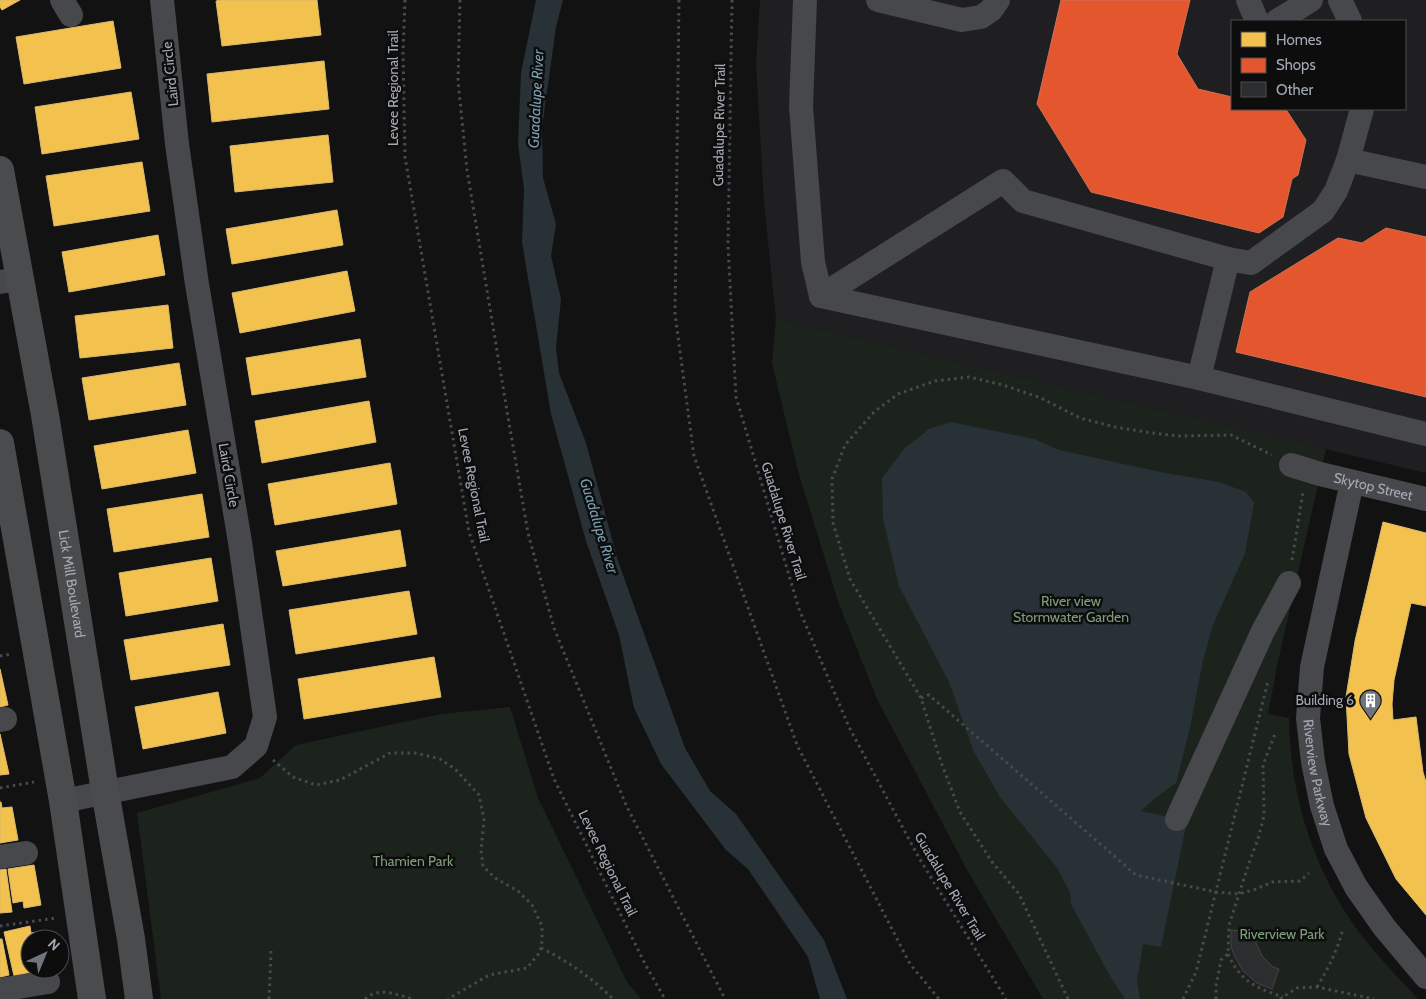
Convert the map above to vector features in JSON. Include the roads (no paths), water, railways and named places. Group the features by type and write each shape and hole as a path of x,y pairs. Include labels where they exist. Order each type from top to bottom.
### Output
{"main road":[{"name":"Lick Mill Boulevard","path":"0,170 10,281 45,415 105,792 131,939 139,999"},
{"path":"0,443 61,789 92,999"}],"street":[{"name":"Laird Circle","path":"105,792 232,767 256,746 265,717 240,542 198,294 178,154 162,0"},
{"path":"805,0 801,107 813,262 821,296"},
{"path":"878,0 962,20 981,18 991,10 998,0"},
{"path":"1248,0 1257,20"},
{"path":"1279,20 1311,0"},
{"path":"1340,0 1350,20"},
{"path":"821,296 1003,181 1023,201 1228,259 1251,263 1323,211 1336,191 1348,160 1362,110"},
{"path":"1348,160 1426,177"},
{"path":"1199,378 1228,259"},
{"path":"821,296 1199,378 1426,434"},
{"name":"Skytop Street","path":"1291,464 1320,474 1426,499"},
{"name":"Riverview Parkway","path":"1352,482 1312,667 1308,718 1313,762 1322,806 1336,849 1356,887 1384,928 1426,976"},
{"path":"1176,819 1263,631 1288,584"},
{"path":"61,789 105,792"},
{"path":"0,857 26,853"},
{"path":"0,990 48,982"}],"water":[{"name":"Guadalupe River","path":"536,0 563,0 556,27 542,127 543,178 556,224 551,256 561,299 556,348 559,373 586,443 618,561 685,748 710,791 736,814 824,940 847,999 820,999 808,957 748,869 726,850 661,764 634,708 619,635 586,541 551,414 522,242 524,189 518,144 521,73"},
{"path":"951,422 1034,439 1059,450 1165,473 1219,482 1246,492 1254,503 1245,553 1213,625 1203,660 1190,728 1176,783 1141,811 1187,821 1161,947 1143,944 1137,981 1140,999 1125,999 1110,976 1071,904 1070,893 1058,869 1000,797 974,752 949,682 899,586 883,519 882,478 905,448 929,429"}],"place":[{"name":"Building 6","path":"1370,719"}],"park label":[{"name":"River view Stormwater Garden","path":"1071,610"},
{"name":"Thamien Park","path":"413,861"},
{"name":"Riverview Park","path":"1282,934"}]}
